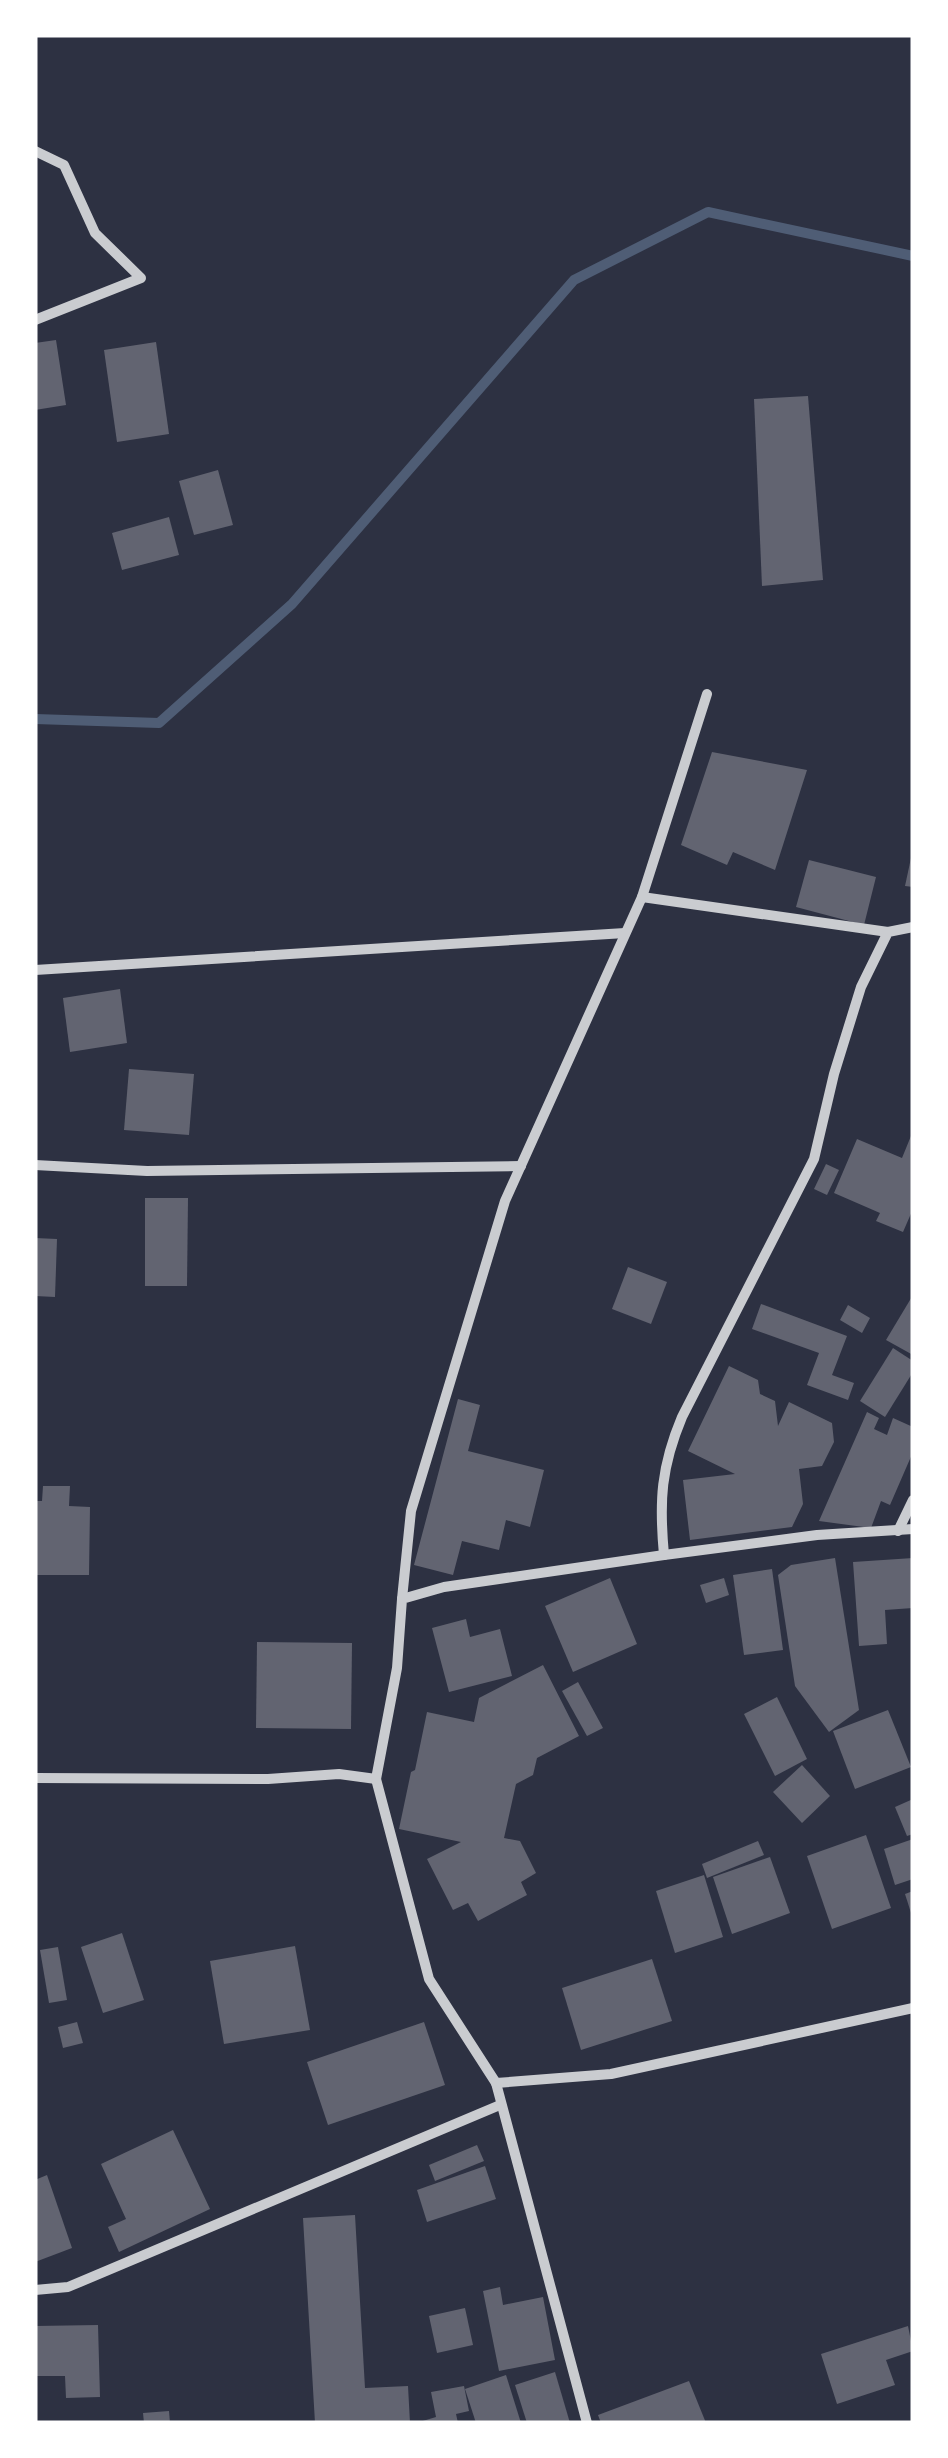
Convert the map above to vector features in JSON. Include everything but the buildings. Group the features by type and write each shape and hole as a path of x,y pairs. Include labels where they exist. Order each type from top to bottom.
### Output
{"street":[{"path":"35,150 64,165 95,233 141,278 35,320"},
{"path":"586,2423 496,2083 430,1979 376,1779 396,1668 411,1511 505,1201 642,896 706,694"},
{"path":"642,896 888,932 913,928"},
{"path":"664,1555 660,1511 667,1454 682,1417 814,1159 834,1074 861,987 888,932"},
{"path":"35,970 625,933"},
{"path":"35,1165 147,1171 521,1166"},
{"path":"898,1531 913,1500"},
{"path":"402,1599 444,1587 664,1555 816,1535 913,1529"},
{"path":"35,1778 268,1779 340,1774 376,1779"},
{"path":"496,2083 612,2074 913,2008"},
{"path":"35,2290 68,2287 500,2105"}],"waterway":[{"path":"35,719 159,723 292,604 574,280 708,212 913,256"}]}
